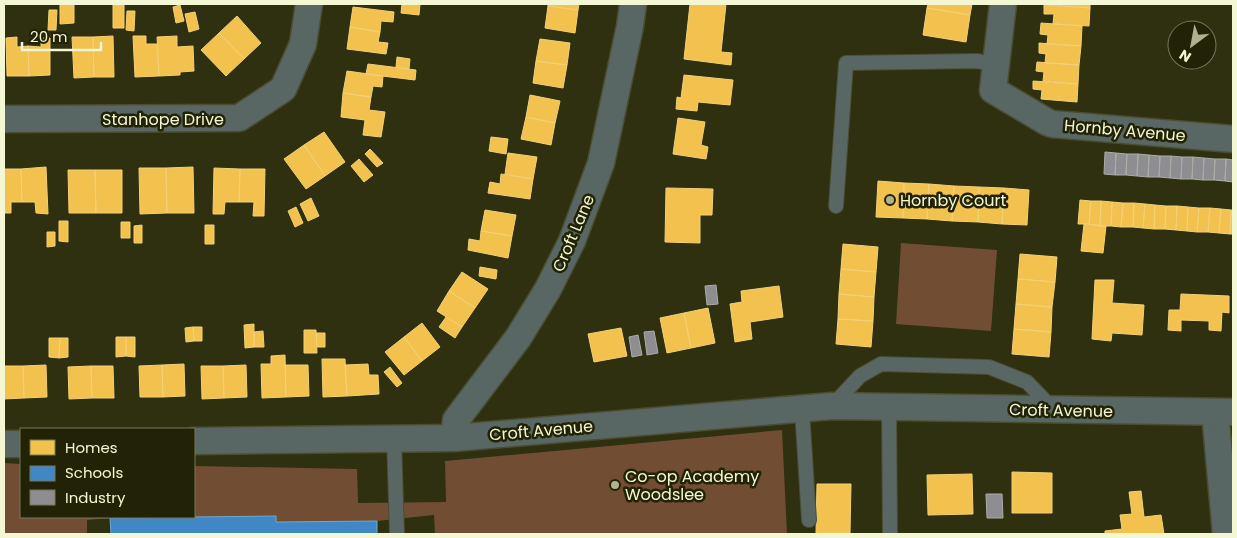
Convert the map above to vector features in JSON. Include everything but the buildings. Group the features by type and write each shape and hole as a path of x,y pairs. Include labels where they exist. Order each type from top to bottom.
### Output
{"street":[{"name":"Stanhope Drive","path":"4,119 239,118 283,88 303,44 309,4"},
{"name":"Croft Lane","path":"454,438 456,420 518,338 548,289 572,241 601,163 633,4"},
{"name":"Hornby Avenue","path":"1003,4 993,90 1052,124 1233,139"},
{"name":"Croft Avenue","path":"195,441 454,438 832,406 1224,412"},
{"path":"1224,412 1226,534"},
{"path":"4,444 20,444"}],"lane":[{"path":"836,206 846,63 976,61 996,64"},
{"path":"832,406 860,376 881,364 989,367 1027,382 1053,410"},
{"path":"888,407 890,534"},
{"path":"802,409 809,520"},
{"path":"394,438 397,534"}],"shaded area":[{"path":"901,243 997,250 991,331 896,324"},
{"name":"Co-op Academy Woodslee","path":"782,430 787,534 435,534 434,515 377,521 276,522 276,516 195,517 195,466 357,469 358,503 446,502 445,461"},
{"path":"4,463 20,464 20,518 110,518 87,520 87,534 4,534"}],"place":[{"name":"Hornby Court","path":"890,200"},
{"name":"Co-op Academy Woodslee","path":"615,485"}]}
